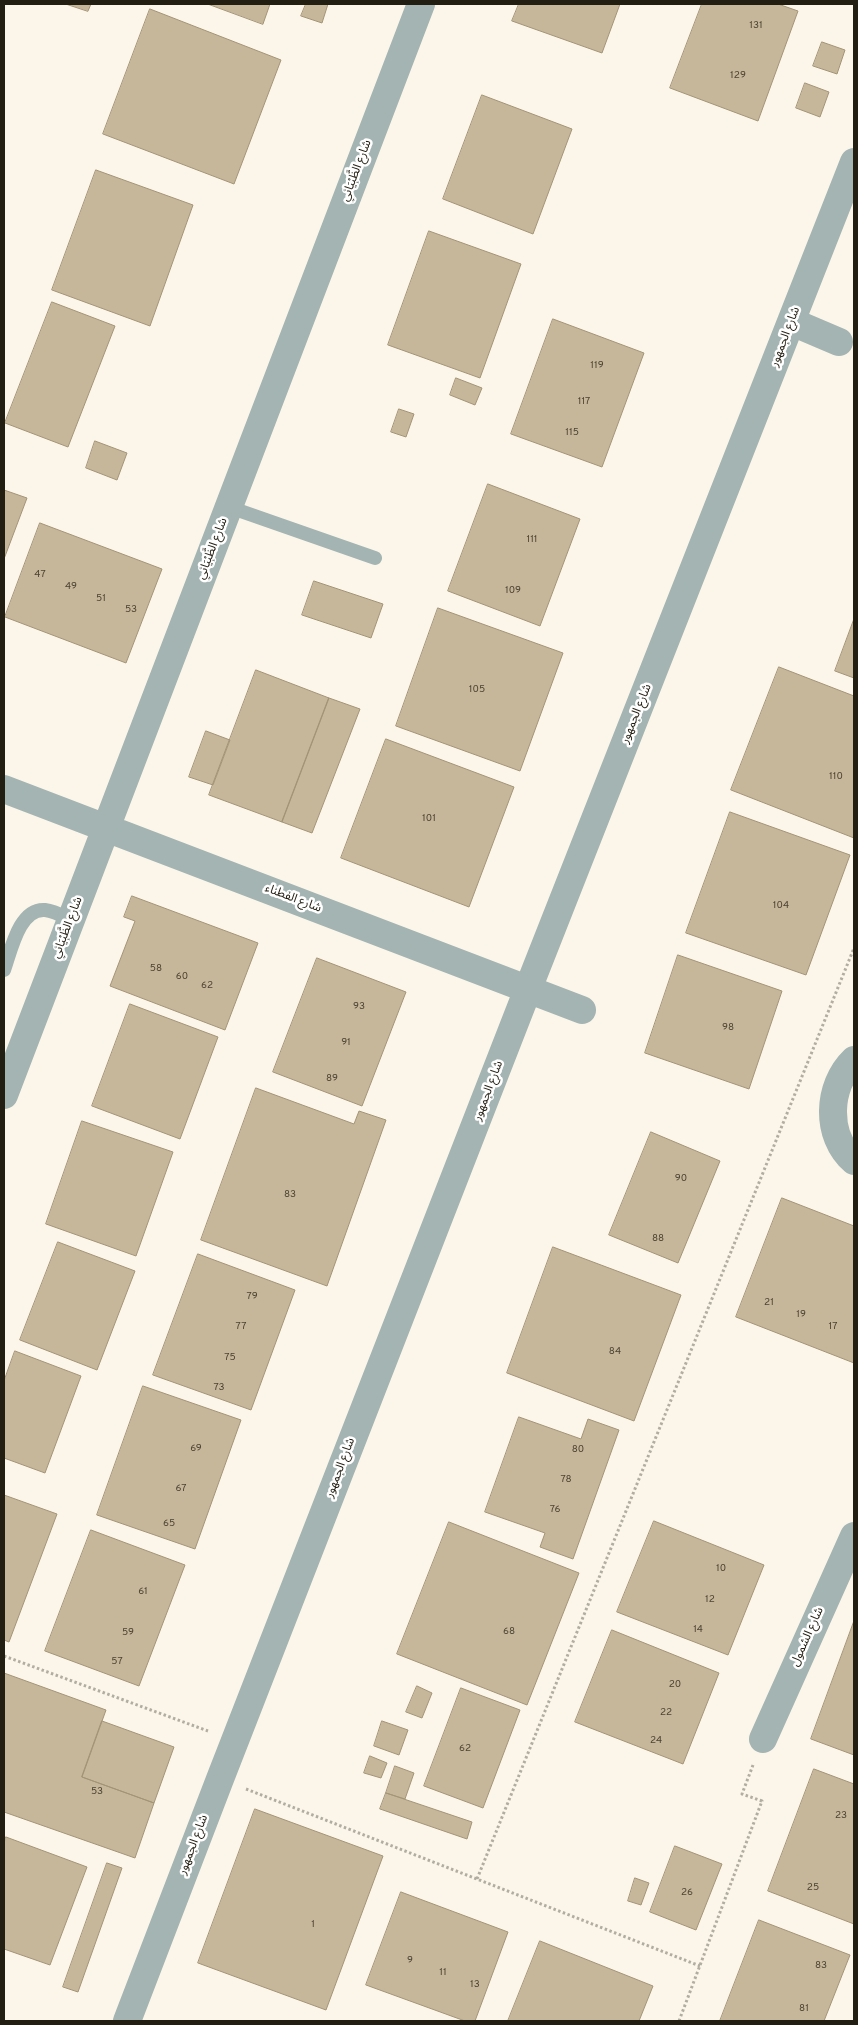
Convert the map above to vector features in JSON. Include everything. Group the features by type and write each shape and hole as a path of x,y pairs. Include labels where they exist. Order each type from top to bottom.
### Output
{"street":[{"name":"شارع الظَّبْيَاني","path":"4,1095 421,4"},
{"name":"شارع الجمهور","path":"127,2021 234,1741 528,989 792,322 848,195 854,162"},
{"path":"792,322 839,342"},
{"name":"شارع الفطناء","path":"4,789 582,1010"},
{"path":"854,1060 840,1079 834,1094 833,1112 835,1128 841,1144 854,1161"},
{"name":"شارع الشمول","path":"763,1739 854,1536"}],"lane":[{"path":"228,507 375,558"},
{"path":"4,970 22,922 28,915 45,910 71,920"}],"path":[{"path":"477,1879 854,948"},
{"path":"4,1656 234,1741"},
{"path":"679,2021 762,1802 742,1794 763,1739"},
{"path":"220,1779 700,1966"}],"building":[{"path":"66,4 91,4 88,11"},
{"path":"208,4 270,4 263,24"},
{"path":"306,4 328,4 322,23 301,16"},
{"path":"519,4 620,4 602,53 512,21"},
{"path":"702,4 778,4 798,11 758,121 670,88"},
{"path":"150,9 281,60 234,184 103,134"},
{"path":"822,42 845,50 837,74 813,66"},
{"path":"805,83 829,92 820,117 796,108"},
{"path":"482,95 572,129 533,234 443,199"},
{"path":"96,170 193,205 150,326 52,290"},
{"path":"429,231 521,264 480,378 388,345"},
{"path":"52,302 115,326 68,447 5,423"},
{"path":"553,319 644,353 602,467 511,434"},
{"path":"456,378 482,388 475,405 450,395"},
{"path":"399,409 414,414 406,437 391,432"},
{"path":"95,441 127,453 117,480 86,468"},
{"path":"488,484 580,519 540,626 448,591"},
{"path":"4,490 27,498 4,559"},
{"path":"40,523 162,569 126,663 5,617"},
{"path":"314,581 383,604 371,638 302,615"},
{"path":"438,608 563,653 520,771 396,726"},
{"path":"854,619 854,678 835,671"},
{"path":"779,667 854,696 854,838 731,790"},
{"path":"256,670 329,698 282,822 209,795"},
{"path":"329,698 360,709 312,833 282,822"},
{"path":"206,731 230,740 213,785 189,777"},
{"path":"386,739 514,787 469,907 341,858"},
{"path":"730,812 850,855 806,975 686,933"},
{"path":"132,896 258,943 225,1030 110,986 135,921 124,917"},
{"path":"678,955 782,991 749,1089 645,1053"},
{"path":"317,958 406,992 362,1106 273,1072"},
{"path":"130,1004 218,1037 180,1139 92,1106"},
{"path":"256,1088 354,1124 359,1111 386,1120 327,1286 201,1240"},
{"path":"82,1121 173,1152 136,1256 46,1224"},
{"path":"651,1132 720,1161 678,1263 609,1235"},
{"path":"782,1198 854,1226 854,1363 736,1317"},
{"path":"58,1242 135,1271 97,1370 20,1340"},
{"path":"553,1247 681,1295 634,1421 507,1373"},
{"path":"198,1254 295,1290 251,1410 153,1375"},
{"path":"15,1351 81,1376 45,1473 4,1458 4,1381"},
{"path":"143,1386 241,1420 195,1549 97,1515"},
{"path":"519,1417 581,1439 588,1419 619,1430 573,1559 540,1547 545,1533 485,1512"},
{"path":"4,1495 57,1514 9,1642 4,1640"},
{"path":"654,1521 764,1565 728,1655 617,1612"},
{"path":"449,1522 579,1573 527,1705 397,1654"},
{"path":"91,1530 185,1565 139,1686 45,1651"},
{"path":"854,1621 854,1755 811,1739"},
{"path":"612,1630 719,1673 683,1764 575,1722"},
{"path":"4,1673 106,1710 82,1777 154,1803 135,1858 4,1812"},
{"path":"417,1686 432,1693 422,1718 406,1712"},
{"path":"461,1688 520,1710 483,1808 424,1786"},
{"path":"102,1721 174,1747 154,1803 82,1777"},
{"path":"382,1721 408,1730 399,1755 374,1746"},
{"path":"370,1756 387,1763 381,1778 364,1773"},
{"path":"395,1766 414,1773 405,1799 386,1793"},
{"path":"814,1769 854,1784 854,1924 768,1891"},
{"path":"386,1793 472,1822 467,1839 380,1809"},
{"path":"255,1809 383,1856 326,2010 198,1963"},
{"path":"6,1837 87,1867 50,1965 4,1949 4,1843"},
{"path":"675,1846 722,1864 696,1930 650,1912"},
{"path":"107,1863 122,1868 78,1992 63,1987"},
{"path":"635,1878 649,1883 641,1905 628,1901"},
{"path":"401,1892 508,1932 475,2021 465,2021 366,1985"},
{"path":"759,1920 850,1955 824,2021 720,2021"},
{"path":"540,1941 653,1986 639,2021 508,2021"}]}
